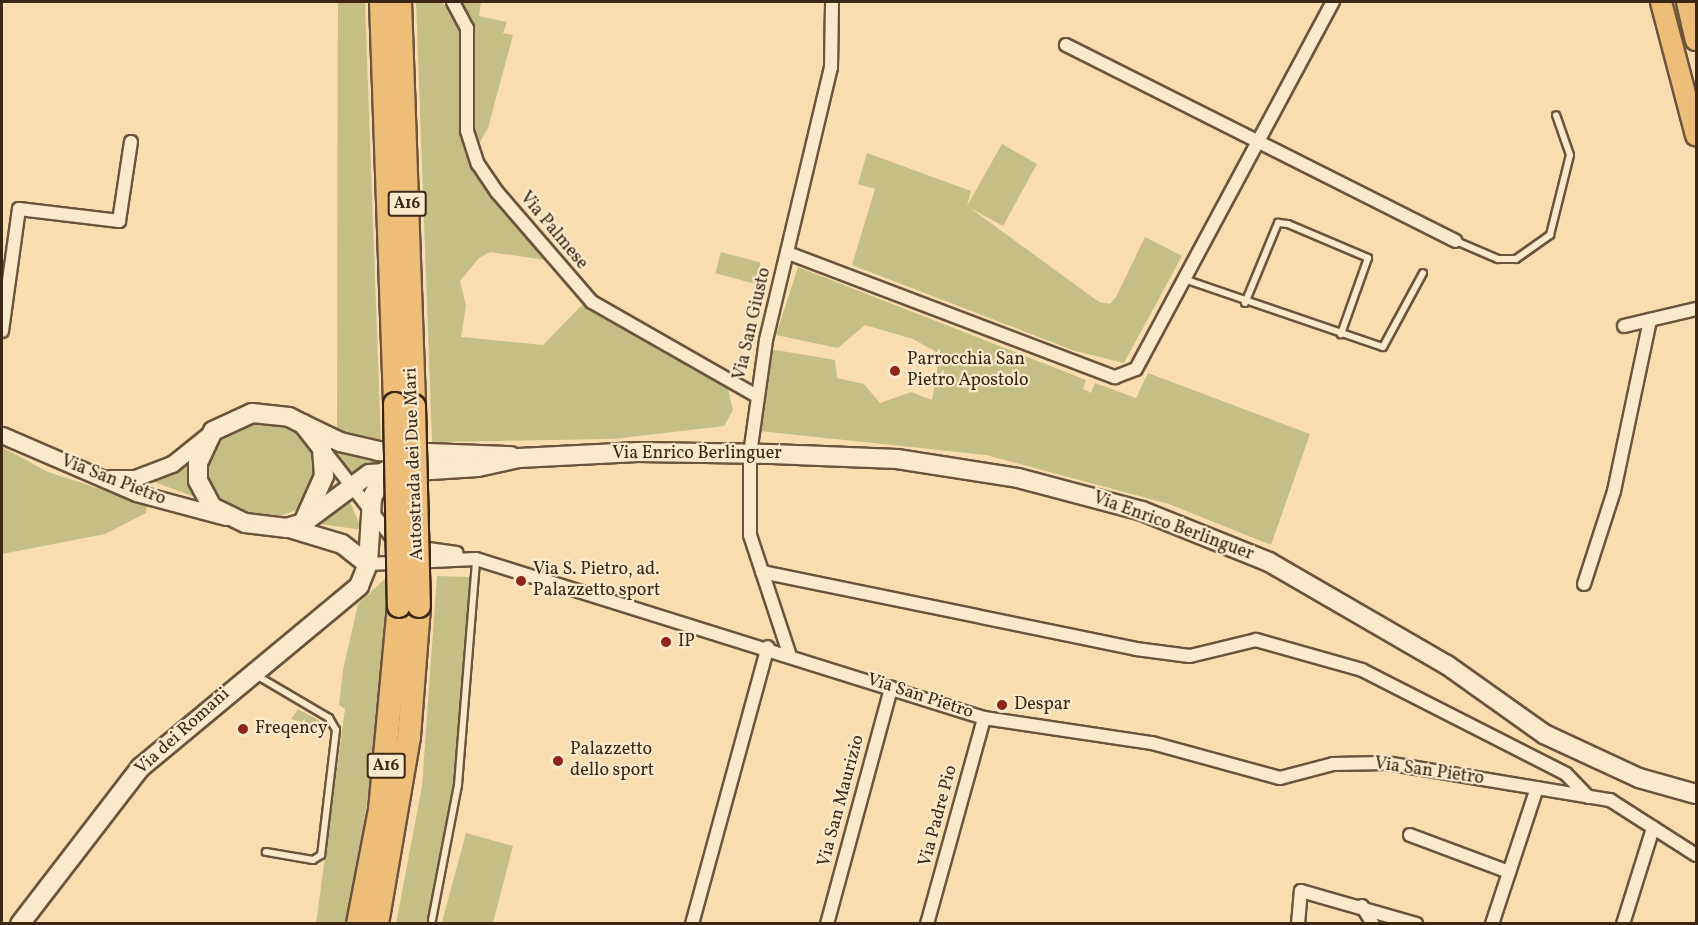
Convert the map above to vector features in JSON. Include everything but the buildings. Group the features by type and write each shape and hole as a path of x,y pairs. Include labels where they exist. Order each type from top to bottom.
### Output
{"highway":[{"name":"Autostrada dei Due Mari","path":"377,924 399,813 416,662 381,2"},
{"name":"Autostrada dei Due Mari","path":"358,924 380,810 396,661 404,405 400,2"}],"main road":[{"path":"1661,2 1696,135"},
{"path":"1687,2 1696,40"},
{"path":"295,525 321,491 322,448 303,424 252,413 213,431 198,463 198,481 212,507 227,518 295,525 342,544 368,564"},
{"name":"Via Enrico Berlinguer","path":"303,424 340,442 378,451 519,458 750,454 897,459 1018,478 1142,511 1280,568 1429,654 1544,734 1639,778 1696,794"},
{"name":"Via Enrico Berlinguer","path":"385,471 478,468 519,458"},
{"path":"295,525 348,486 385,471"},
{"path":"368,564 370,514 376,484 385,471"},
{"name":"Via dei Romani","path":"20,924 140,768 251,671 356,591 368,564"}],"street":[{"name":"Via Palmese","path":"453,2 467,28 468,131 478,164 497,192 592,302 755,395"},
{"name":"Via San Giusto","path":"789,653 749,525 750,454 755,395 831,68 832,2"},
{"path":"788,253 1115,377 1136,369 1333,2"},
{"path":"1066,45 1255,145 1456,241"},
{"path":"2,331 19,209 119,221 131,142"},
{"path":"1624,326 1696,309"},
{"path":"1584,584 1614,491 1650,320"},
{"path":"104,478 135,478 172,464 213,431"},
{"name":"Via San Pietro","path":"2,435 136,493 227,518"},
{"path":"322,448 370,514 400,546 471,558"},
{"name":"Via San Pietro","path":"368,564 471,558 768,646 984,718 1152,743 1280,778 1333,765 1386,764 1610,800 1696,855"},
{"path":"762,572 1147,650 1191,656 1256,640 1362,670 1566,774 1588,797"},
{"path":"692,924 768,646"},
{"name":"Via San Maurizio","path":"827,924 891,688"},
{"name":"Via Padre Pio","path":"927,924 984,718"},
{"path":"1492,924 1537,788"},
{"path":"1623,924 1653,828"},
{"path":"1410,834 1509,872"},
{"path":"1298,924 1301,891 1362,906 1416,924"},
{"path":"1362,906 1373,924"}],"lane":[{"path":"1456,241 1498,259 1516,259 1550,235 1569,174 1570,155 1556,115"},
{"path":"1245,303 1278,223 1288,224 1368,258 1341,334"},
{"path":"1184,279 1245,303 1383,347 1423,273"},
{"path":"432,920 459,785 471,558"},
{"path":"251,671 329,718 336,730 321,855 313,860 266,852"}],"shaded area":[{"path":"338,2 365,2 381,442 337,429"},
{"path":"416,2 442,2 457,20 463,36 461,137 468,158 545,260 490,252 479,258 460,281 466,306 461,337 543,345 583,304 727,385 733,410 724,426 613,439 432,442"},
{"path":"459,2 481,2 479,16 507,22 503,33 513,35 488,128 477,147 472,130 472,24"},
{"path":"1002,144 1037,164 1003,226 970,208 1099,302 1110,304 1116,297 1145,237 1182,256 1124,363 1075,351 852,265 875,189 858,184 867,153 971,191 967,206"},
{"path":"721,252 761,263 755,284 715,273"},
{"path":"798,267 1086,380 1083,389 1091,393 1095,383 1136,398 1148,373 1310,434 1271,545 1169,504 986,455 759,431 760,390 770,349 835,360 837,378 864,384 880,403 911,392 932,400 940,354 913,339 865,325 838,348 776,335"},
{"path":"242,422 274,422 304,438 318,466 305,507 275,518 242,512 212,498 201,464 212,441"},
{"path":"332,445 391,459 391,463 351,478"},
{"path":"2,447 48,472 147,504 146,513 105,534 2,554"},
{"path":"196,452 203,500 146,479"},
{"path":"347,495 362,530 320,524"},
{"path":"388,576 379,729 349,912 346,923 316,924 345,709 339,705 343,670 358,604"},
{"path":"437,576 470,577 457,774 428,923 396,924 422,786"},
{"path":"298,709 318,720 327,729 291,719"},
{"path":"466,833 513,846 493,923 442,922"}],"place":[{"name":"Parrocchia San Pietro Apostolo","path":"895,371"},
{"name":"Via S. Pietro, ad. Palazzetto sport","path":"521,581"},
{"name":"IP","path":"666,642"},
{"name":"Despar","path":"1002,705"},
{"name":"Freqency","path":"243,729"},
{"name":"Palazzetto dello sport","path":"558,761"}]}
